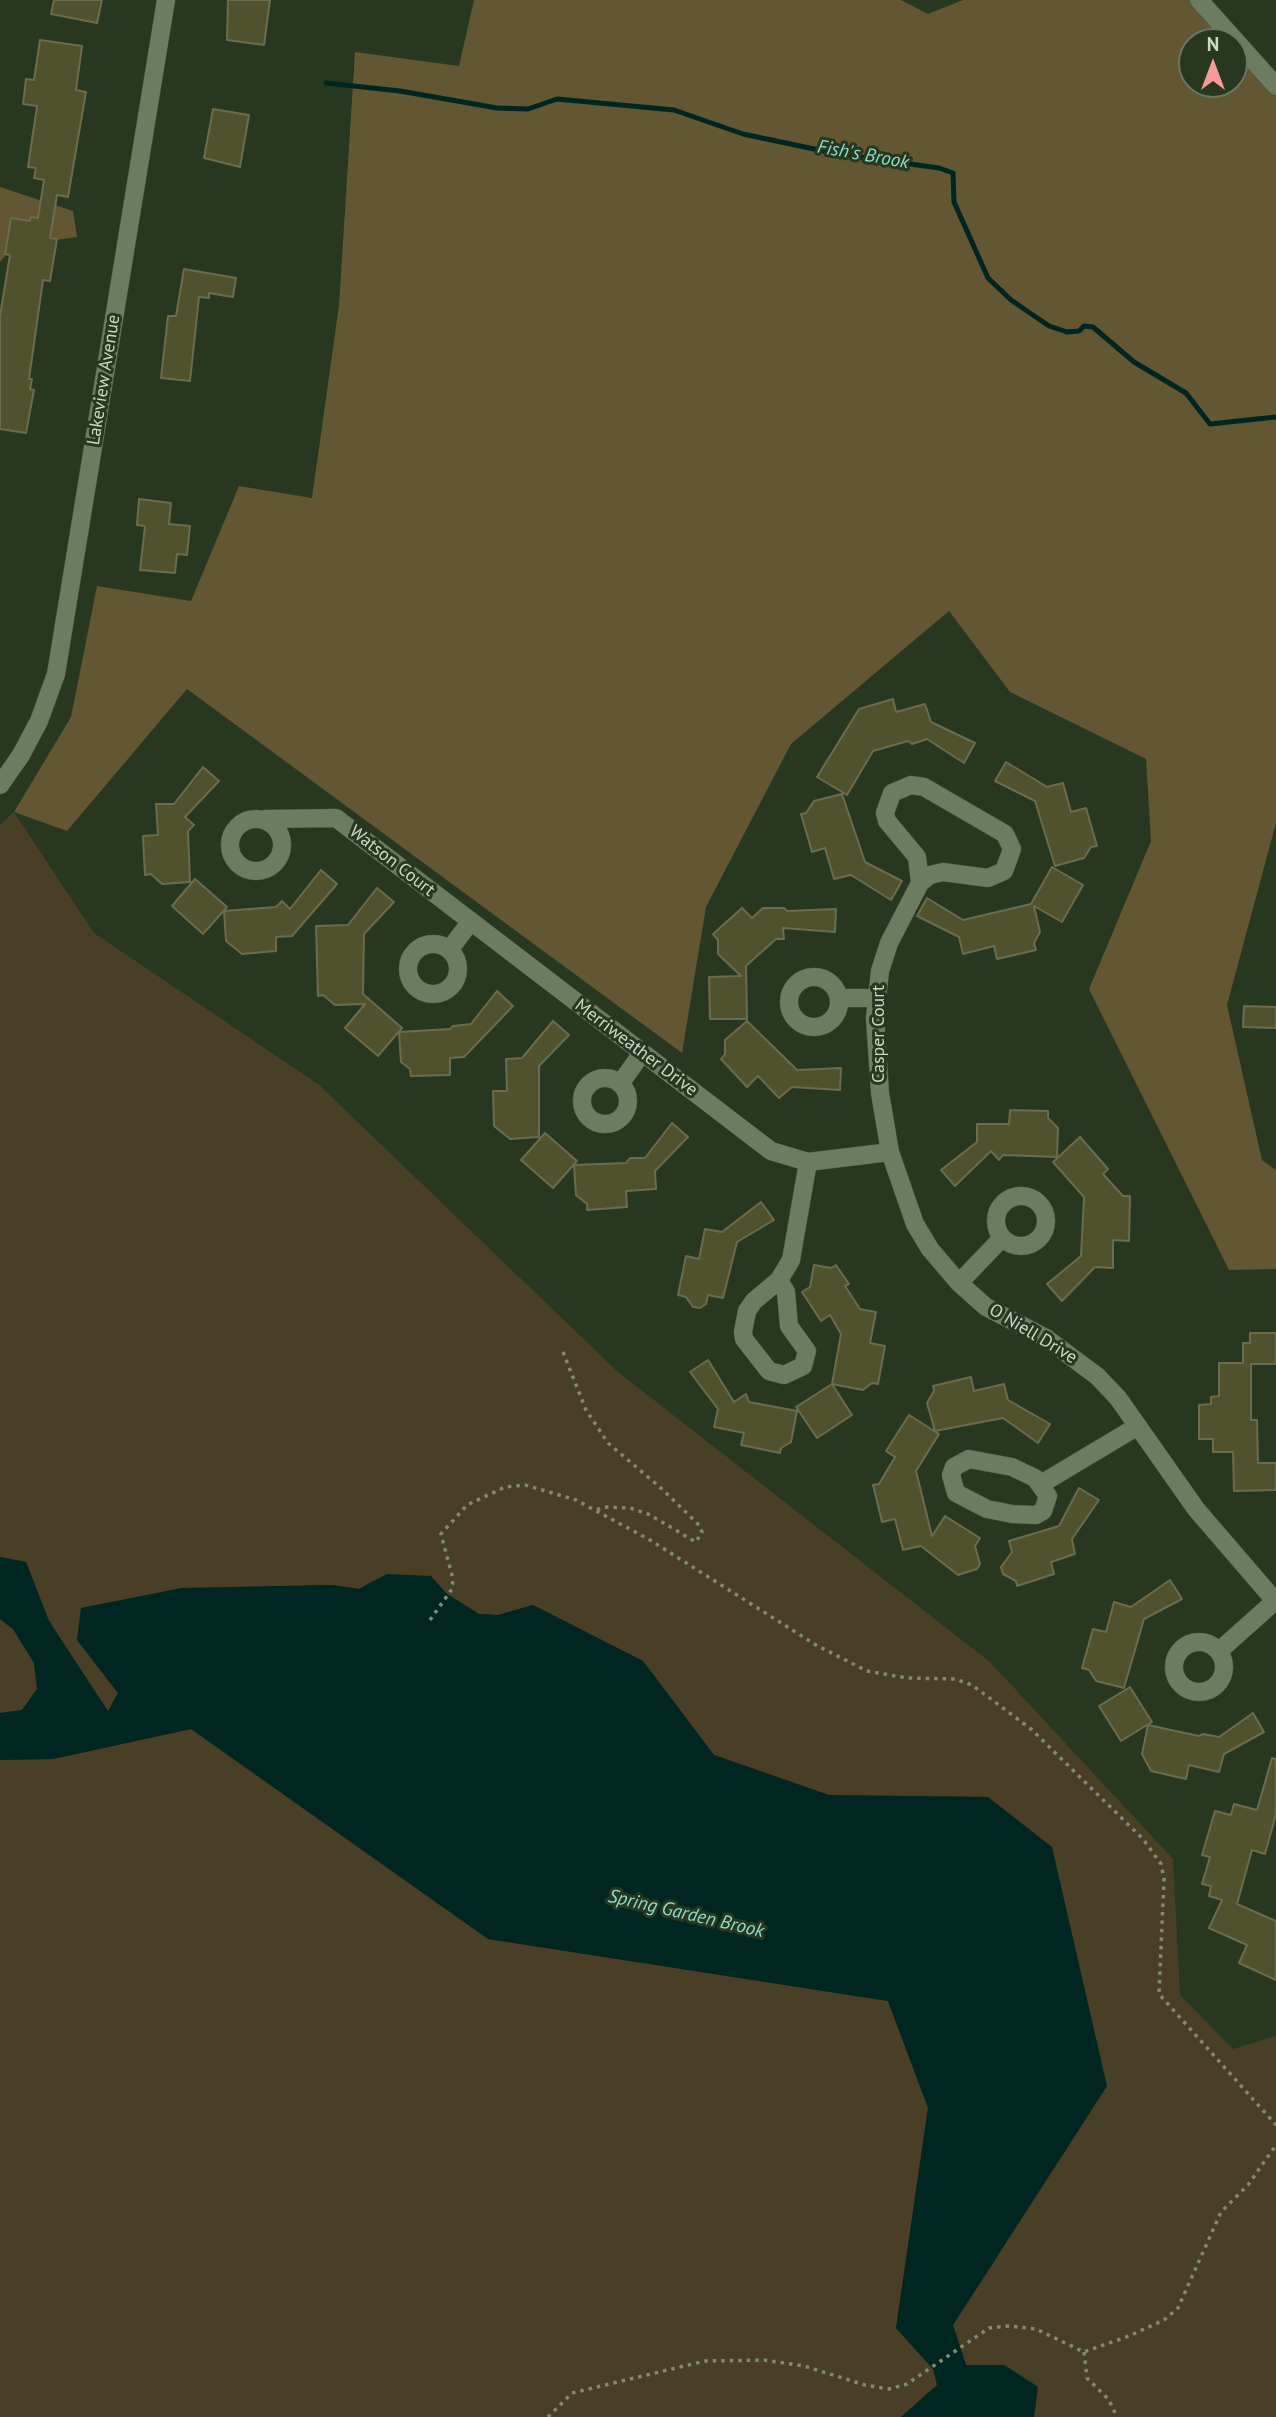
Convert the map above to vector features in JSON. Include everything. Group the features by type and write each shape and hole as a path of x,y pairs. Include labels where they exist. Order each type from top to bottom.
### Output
{"street":[{"name":"Lakeview Avenue","path":"0,785 21,755 39,721 56,674 166,0"},
{"path":"1199,0 1276,86"},
{"path":"924,787 1005,834 1009,841 1011,857 1004,872 996,876 943,872 930,875 920,883 917,857 887,821 885,813 892,793 899,788 924,787"},
{"name":"Watson Court","path":"265,819 336,818 471,921"},
{"name":"Casper Court","path":"890,1152 880,1093 876,998 889,943 920,883"},
{"path":"450,950 471,921"},
{"name":"Merriweather Drive","path":"471,921 771,1151 808,1162"},
{"path":"840,998 876,998"},
{"path":"620,1084 642,1053"},
{"path":"779,1280 786,1292 789,1326 807,1350 803,1366 784,1375 769,1371 744,1339 743,1332 747,1311 754,1301 779,1280 791,1260 808,1162 890,1152"},
{"name":"O Niell Drive","path":"890,1152 915,1224 930,1249 959,1283 986,1307 1075,1357 1118,1398 1196,1509 1275,1602"},
{"path":"959,1283 1002,1238"},
{"path":"1041,1484 1138,1426"},
{"path":"984,1460 1013,1467 1041,1484 1048,1496 1043,1511 1036,1515 1012,1514 964,1499 956,1493 951,1475 961,1462 984,1460"},
{"path":"1219,1651 1275,1602"}],"path":[{"path":"563,1352 586,1410 608,1443 699,1525 701,1537 696,1542 648,1514 630,1508 607,1507 595,1510"},
{"path":"430,1620 452,1589 453,1579 445,1558 441,1534 467,1505 505,1488 525,1485 576,1500 595,1510 650,1540 816,1645 866,1671 907,1678 955,1679 994,1699 1031,1729 1143,1839 1161,1864 1164,1879 1159,1993 1276,2125"},
{"path":"548,2417 572,2393 705,2361 764,2360 889,2389 908,2384 989,2328 1009,2326 1035,2329 1084,2351 1129,2336 1164,2320 1178,2308 1221,2212 1248,2185 1276,2145"},
{"path":"1084,2351 1087,2378 1109,2400 1117,2417"}],"shaded area":[{"path":"474,0 901,0 928,14 963,0 1199,0 1224,28 1178,28 1178,98 1248,98 1248,55 1276,87 1276,823 1227,1005 1262,1160 1276,1170 1276,1269 1229,1270 1089,989 1151,841 1146,759 1010,692 949,611 791,744 706,907 682,1053 187,689 67,831 14,812 71,717 97,586 191,601 239,486 312,498 339,305 355,52 459,66"},
{"path":"0,187 73,211 77,237 14,246 0,262"},
{"path":"14,812 94,933 318,1084 618,1372 990,1662 1173,1859 1180,1995 1233,2049 1276,2036 1276,2417 1034,2417 1037,2386 1004,2365 966,2365 953,2325 1107,2086 988,1797 829,1795 714,1755 643,1661 533,1605 498,1615 479,1614 447,1594 431,1576 372,1581 360,1589 332,1585 182,1588 82,1608 77,1640 118,1693 108,1712 49,1621 26,1562 0,1557 0,825"},
{"path":"0,1619 13,1629 34,1663 37,1689 22,1710 0,1713"},
{"path":"191,1729 488,1939 888,2001 928,2108 896,2328 933,2369 937,2385 901,2417 0,2417 0,1760 53,1759"}],"water":[{"name":"Spring Garden Brook","path":"0,1557 26,1562 49,1621 108,1711 118,1693 77,1640 81,1608 182,1588 332,1585 359,1589 387,1574 431,1576 447,1594 479,1614 498,1615 533,1605 643,1661 714,1755 829,1795 988,1797 1052,1847 1107,2086 953,2325 966,2365 1004,2365 1038,2387 1034,2417 901,2417 937,2385 933,2369 896,2328 928,2108 888,2001 488,1939 191,1729 53,1759 0,1760 0,1713 22,1710 37,1689 34,1663 13,1629 0,1619"}],"building":[{"path":"54,0 102,0 97,23 51,14"},
{"path":"228,0 270,0 264,45 227,40"},
{"path":"40,40 82,46 76,90 86,92 68,197 57,195 50,238 57,239 50,281 43,280 29,379 32,379 30,389 34,390 26,433 0,429 0,316 10,255 5,254 11,218 30,221 31,217 38,218 44,180 34,178 36,168 28,167 37,106 23,104 26,79 34,80"},
{"path":"213,109 249,115 240,167 204,158"},
{"path":"184,269 236,278 233,297 209,293 209,298 199,297 190,381 161,378 168,316 176,316"},
{"path":"139,499 171,503 169,524 190,526 187,555 177,554 175,573 140,570 145,526 137,525"},
{"path":"893,699 896,712 925,704 931,722 975,743 964,763 927,739 912,744 908,741 873,751 847,795 817,777 859,709"},
{"path":"1006,762 1047,787 1063,783 1071,812 1086,808 1097,846 1091,847 1084,858 1055,866 1035,801 995,781"},
{"path":"203,767 219,781 185,817 194,825 188,831 190,882 162,884 151,874 145,875 143,836 158,835 156,804 174,804"},
{"path":"842,794 865,862 902,881 891,900 851,875 834,879 825,848 812,852 801,814 806,813 814,801"},
{"path":"1052,867 1083,885 1062,922 1034,906 1040,932 1034,943 1036,950 997,959 994,946 963,954 959,937 917,916 927,898 963,920 1031,904"},
{"path":"321,870 337,884 292,936 276,937 276,951 242,954 226,941 224,911 276,907 282,901 290,909"},
{"path":"195,879 227,907 203,934 172,906"},
{"path":"377,888 394,902 364,934 363,994 402,1028 378,1056 345,1028 365,1004 335,1005 323,995 318,996 316,926 348,925"},
{"path":"742,908 752,918 763,908 784,908 787,911 836,909 835,932 783,928 784,939 776,939 746,966 747,1019 710,1019 709,977 741,976 718,954 718,940 713,934"},
{"path":"497,991 513,1006 464,1057 450,1058 450,1075 411,1076 410,1069 401,1062 399,1032 450,1029 453,1026 471,1024"},
{"path":"1244,1006 1276,1007 1276,1028 1243,1027"},
{"path":"553,1021 569,1035 539,1066 539,1137 510,1139 494,1126 493,1091 507,1091 506,1059 522,1058"},
{"path":"747,1021 797,1070 841,1068 840,1090 792,1087 779,1098 758,1076 747,1087 721,1059 725,1054 725,1040"},
{"path":"1010,1110 1048,1111 1048,1118 1058,1128 1057,1157 1003,1155 999,1160 991,1151 955,1186 941,1170 977,1142 977,1124 1009,1124"},
{"path":"672,1123 688,1137 655,1171 656,1189 626,1191 627,1207 587,1210 587,1204 576,1195 574,1165 626,1163 630,1158 645,1158"},
{"path":"545,1133 577,1161 553,1188 521,1160"},
{"path":"1080,1137 1108,1169 1103,1174 1123,1196 1130,1196 1129,1241 1113,1240 1113,1268 1095,1267 1062,1301 1047,1284 1081,1256 1084,1197 1053,1162"},
{"path":"761,1202 774,1220 737,1242 723,1298 708,1295 706,1304 700,1308 693,1307 686,1297 678,1295 686,1256 699,1259 705,1229 722,1232"},
{"path":"814,1265 831,1268 836,1265 849,1284 845,1286 860,1309 876,1312 870,1343 885,1346 878,1384 872,1383 863,1390 832,1384 841,1334 830,1315 821,1321 802,1292 810,1287"},
{"path":"1250,1333 1276,1333 1276,1364 1251,1364 1251,1420 1257,1420 1258,1463 1276,1463 1276,1490 1234,1491 1233,1452 1213,1452 1213,1439 1199,1439 1199,1405 1211,1404 1211,1397 1219,1396 1219,1363 1243,1363 1243,1343 1250,1343"},
{"path":"708,1360 734,1402 746,1394 749,1402 797,1411 791,1442 781,1448 780,1453 741,1445 744,1433 714,1427 718,1409 690,1372"},
{"path":"971,1377 974,1391 1004,1384 1008,1400 1050,1424 1038,1443 1003,1418 935,1431 927,1403 934,1391 933,1386"},
{"path":"832,1384 852,1415 817,1438 796,1407"},
{"path":"909,1415 939,1434 916,1471 932,1536 945,1516 980,1538 975,1546 980,1564 977,1569 958,1575 921,1546 903,1550 895,1519 882,1522 873,1485 879,1484 895,1457 886,1451"},
{"path":"1079,1488 1099,1500 1072,1539 1075,1554 1051,1562 1054,1574 1017,1586 1016,1581 1003,1574 1001,1567 1012,1552 1009,1541 1059,1526"},
{"path":"1170,1580 1182,1599 1144,1619 1124,1688 1096,1681 1089,1670 1082,1668 1093,1629 1106,1632 1114,1602 1131,1607"},
{"path":"1130,1687 1152,1722 1121,1741 1099,1706"},
{"path":"1253,1713 1264,1732 1224,1754 1219,1772 1189,1765 1186,1779 1151,1771 1142,1754 1148,1725 1199,1736 1203,1734 1219,1737"},
{"path":"1272,1758 1276,1759 1276,1814 1265,1854 1252,1850 1237,1904 1276,1921 1276,1980 1239,1963 1247,1945 1209,1928 1222,1900 1209,1896 1211,1886 1202,1884 1210,1857 1202,1855 1215,1811 1231,1815 1234,1804 1257,1810"}],"waterway":[{"name":"Fish's Brook","path":"326,83 400,91 497,108 528,109 557,99 674,110 743,134 838,154 939,168 953,173 954,202 988,278 1011,300 1049,326 1067,332 1079,331 1084,326 1093,327 1134,362 1186,393 1210,424 1276,417"}]}
